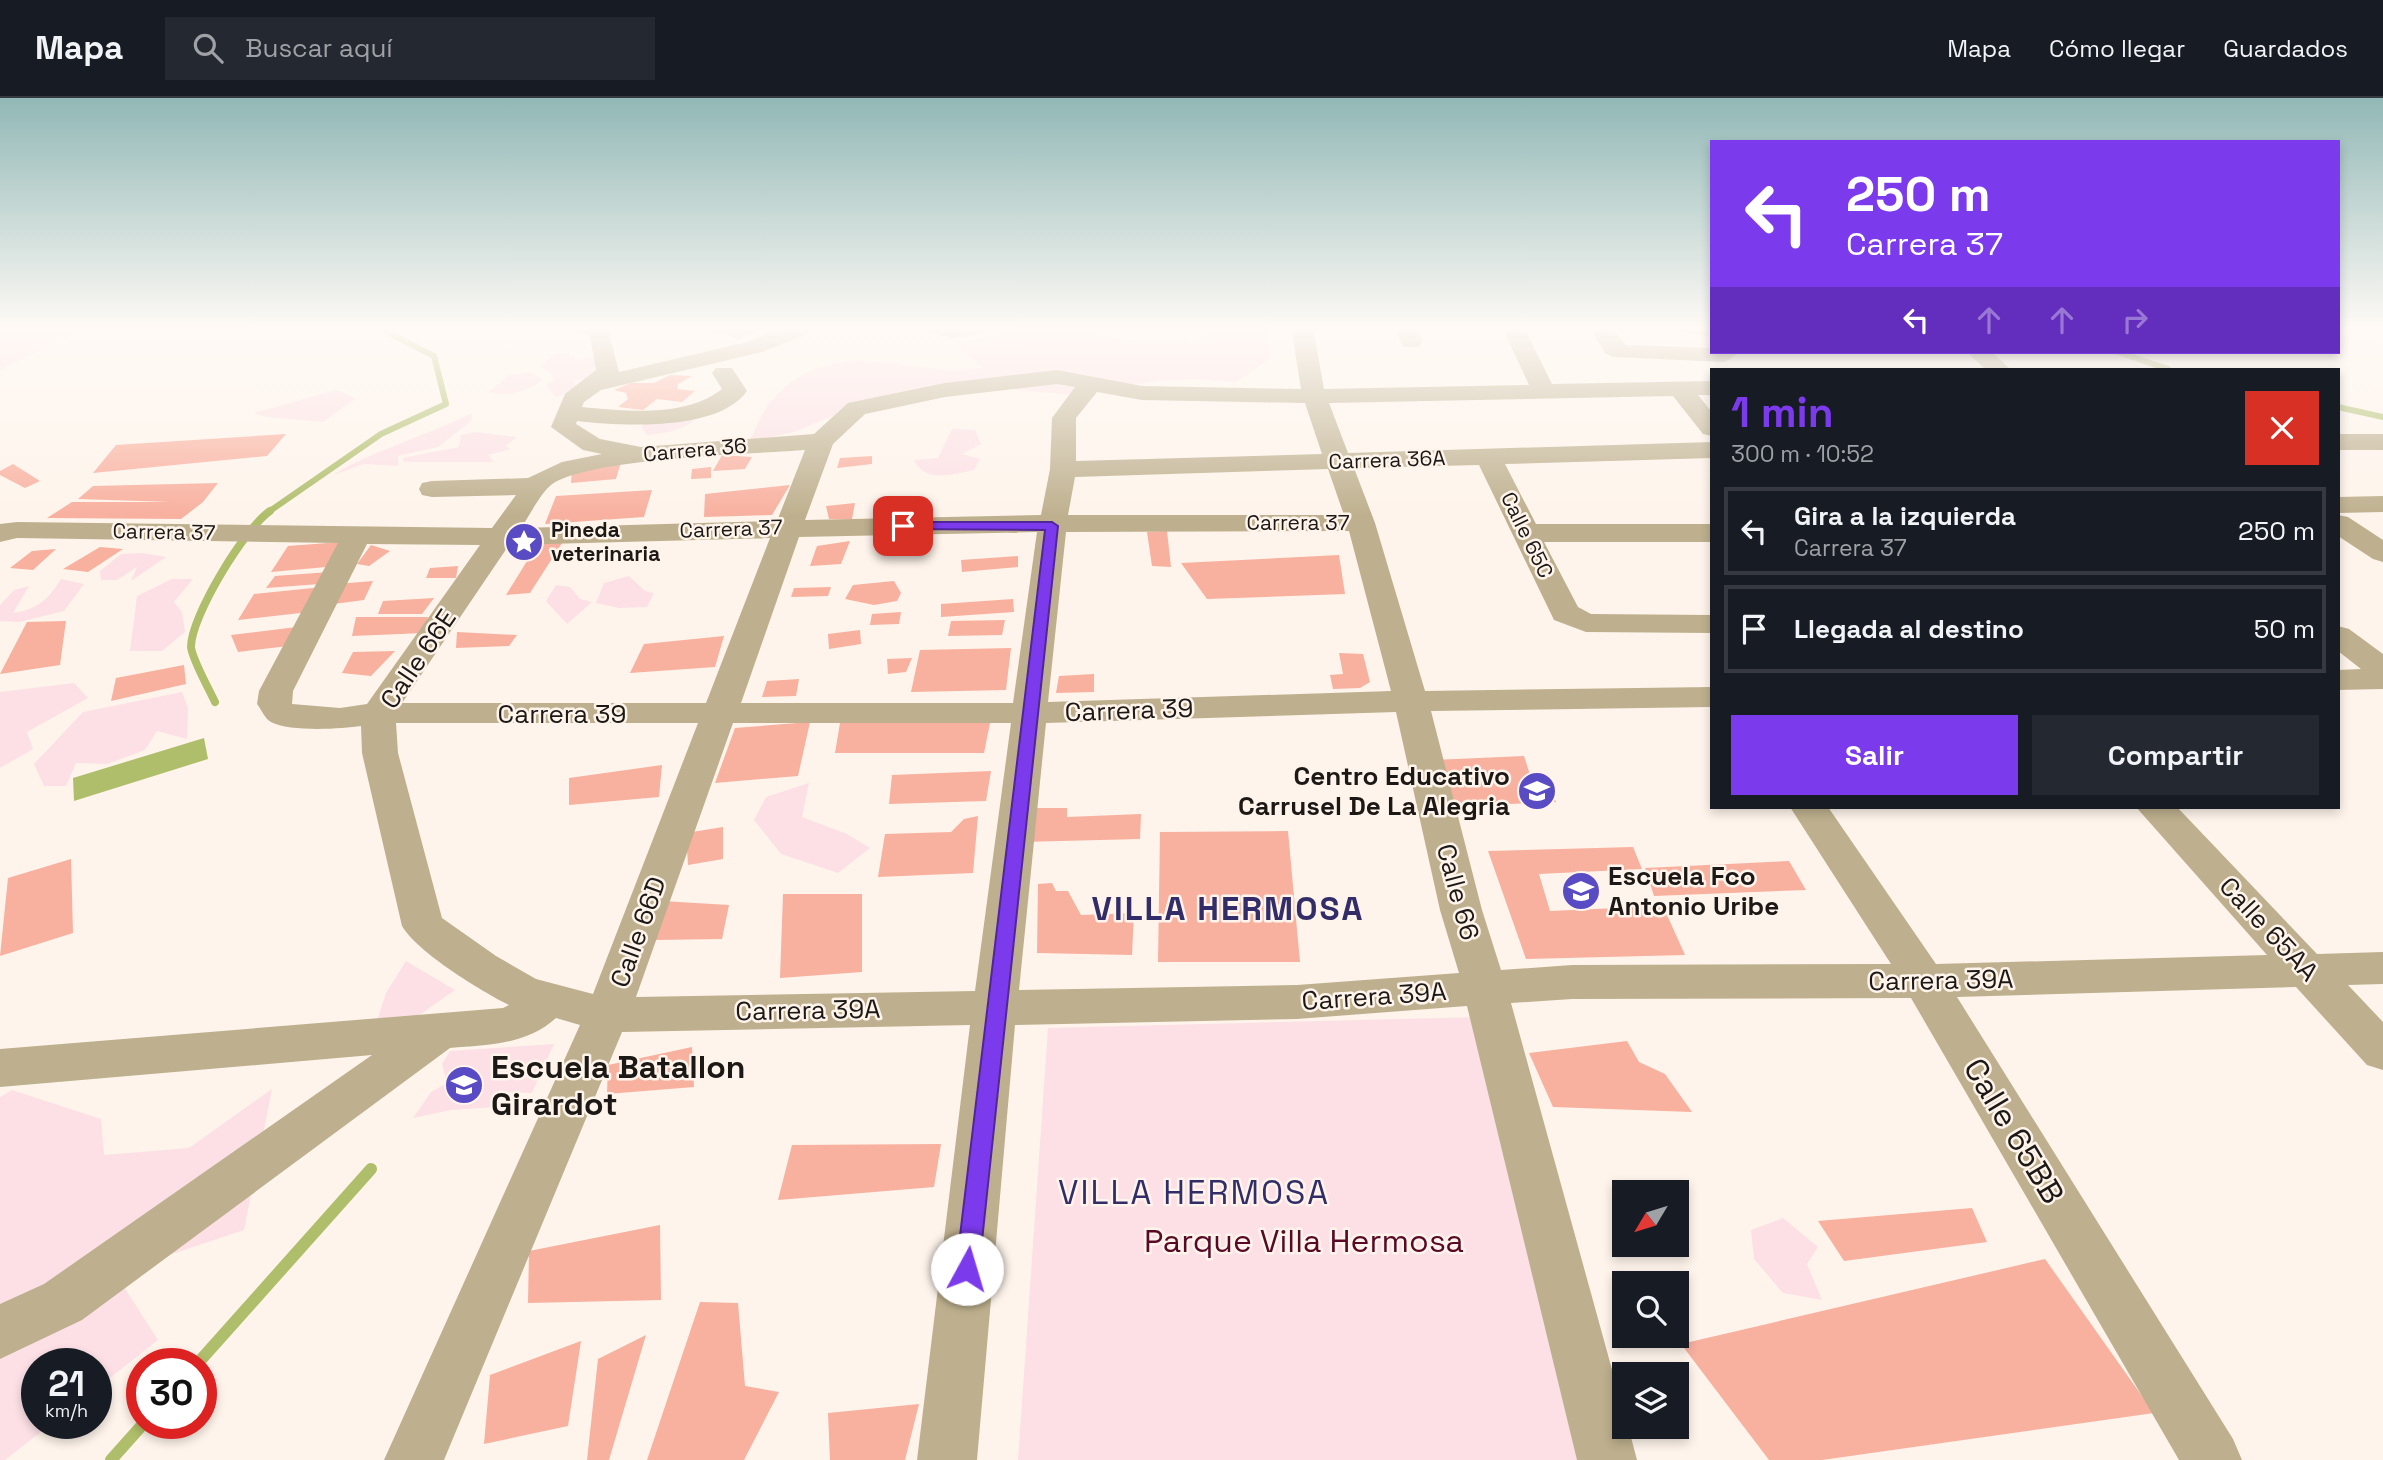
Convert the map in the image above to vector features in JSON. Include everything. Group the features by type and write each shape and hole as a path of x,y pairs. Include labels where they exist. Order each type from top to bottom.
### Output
{"street":[{"path":"585,391 573,399 563,427 592,445 646,454"},
{"path":"568,413 640,420 682,413 727,399 735,391"},
{"name":"Calle 66D","path":"414,1460 607,1015 786,527 821,441 857,408 942,391"},
{"path":"947,1460 995,1006 1052,526 1062,469 1064,418 1068,409 1085,391"},
{"path":"1128,391 1314,396 1605,391"},
{"name":"Calle 66","path":"1313,391 1361,523 1411,701 1461,910 1485,989 1607,1460"},
{"path":"1681,391 1710,426"},
{"name":"Carrera 36","path":"571,468 646,454 821,441"},
{"path":"2340,442 2383,442"},
{"name":"Carrera 36A","path":"1062,469 1710,450"},
{"name":"Calle 65C","path":"1488,456 1565,613 1586,623 1710,624"},
{"name":"Calle 66E","path":"414,892 380,753 378,713 537,485 553,473 571,468"},
{"path":"432,489 537,485"},
{"path":"2340,505 2383,504"},
{"name":"Carrera 37","path":"9,531 502,537 786,527 1361,523"},
{"path":"2340,524 2383,553"},
{"path":"1527,533 1710,533"},
{"name":"Carrera 39","path":"357,535 276,691 274,704 282,714 341,719 378,713 1030,713 1411,701 1710,697"},
{"path":"2340,638 2383,670"},
{"path":"2340,680 2383,678"},
{"name":"Calle 65BB","path":"1810,809 1924,981 2211,1460"},
{"name":"Calle 65AA","path":"2157,809 2383,1052"},
{"name":"Carrera 39A","path":"414,892 423,926 481,968 523,992 607,1015 1297,1002 1572,982 1924,981 2383,968"},
{"path":"0,1068 510,1025 531,1014 548,999"},
{"path":"0,1332 62,1302 437,1032"}],"green space":[{"path":"334,391 356,398 323,422 266,417 254,413"},
{"path":"491,391 521,391 504,394 489,392"},
{"path":"551,391 575,391 555,397"},
{"path":"782,391 983,391 840,413 794,432 749,442 769,404"},
{"path":"1026,391 1098,391 1072,395"},
{"path":"707,408 694,421 673,431 647,435 641,427 651,418"},
{"path":"472,413 471,421 438,447 398,456 398,466 364,464 333,475 349,466"},
{"path":"952,429 975,430 981,444 962,454 980,459 974,470 940,476 925,472 914,460 938,458"},
{"path":"476,432 517,437 505,446 511,449 488,455 494,462 404,462 403,458 459,447 461,435"},
{"path":"141,553 166,557 131,581 137,567 117,580 101,580 100,571 121,554"},
{"path":"629,576 645,591 654,593 647,607 619,608 596,603 604,583"},
{"path":"61,579 84,584 64,611 19,622 0,621 0,605 14,590 29,586 13,613 29,609 41,602 52,593"},
{"path":"172,579 193,579 174,602 182,612 185,632 162,651 130,651 137,596"},
{"path":"556,585 570,587 580,599 592,602 567,624 546,601"},
{"path":"74,683 88,698 27,732 33,749 0,768 0,692"},
{"path":"182,692 188,708 187,739 157,731 145,750 107,764 76,763 66,786 44,786 34,764 83,712"},
{"path":"809,783 802,817 847,834 870,848 838,873 781,854 754,820 766,797"},
{"path":"406,961 455,990 418,1016 376,1024 386,993"},
{"name":"Parque Villa Hermosa","path":"1480,1017 1585,1460 1018,1460 1048,1028"},
{"path":"554,1044 532,1093 500,1092 497,1107 451,1110 413,1118 431,1092 447,1083 442,1064 450,1051"},
{"path":"272,1089 244,1230 115,1273 158,1340 148,1348 126,1348 126,1365 112,1376 112,1348 21,1348 21,1439 32,1439 5,1460 0,1460 0,1097 12,1090 101,1119 104,1155 189,1148"},
{"path":"1783,1218 1818,1247 1807,1264 1822,1300 1783,1293 1754,1259 1751,1230"}],"shaded area":[{"path":"204,738 208,759 74,801 73,778"}],"building":[{"path":"616,391 695,391 682,402 657,399 643,410 618,407 628,399 626,393"},
{"path":"286,434 267,456 93,473 116,445"},
{"path":"722,455 752,457 745,469 713,471"},
{"path":"872,456 872,464 837,468 840,458"},
{"path":"621,462 616,479 571,483 572,470"},
{"path":"13,464 40,481 25,488 0,475 0,471"},
{"path":"711,467 711,478 691,479 692,469"},
{"path":"218,483 203,502 181,519 47,518 72,502 171,502 78,499 93,486"},
{"path":"790,485 772,515 704,517 705,494"},
{"path":"652,490 644,517 545,524 556,496"},
{"path":"855,503 852,519 829,519 826,506"},
{"path":"1167,531 1171,567 1152,566 1147,532"},
{"path":"917,536 914,550 888,551 891,537"},
{"path":"564,540 530,593 506,595 537,545"},
{"path":"850,541 841,564 810,566 817,546"},
{"path":"341,542 326,567 271,572 288,546"},
{"path":"371,545 390,551 369,566 357,564"},
{"path":"100,547 123,549 88,572 63,569"},
{"path":"56,549 33,570 10,568 32,551"},
{"path":"1339,555 1345,594 1207,599 1181,563"},
{"path":"1018,556 1018,567 962,572 961,560"},
{"path":"458,566 456,578 426,578 430,568"},
{"path":"329,572 320,584 266,588 275,576"},
{"path":"373,581 364,600 326,605 337,584"},
{"path":"894,581 901,593 897,601 874,605 845,599 853,585"},
{"path":"323,587 309,612 238,620 254,594"},
{"path":"831,587 828,596 791,597 794,588"},
{"path":"434,598 422,614 378,614 383,601"},
{"path":"1013,599 1014,612 941,617 941,604"},
{"path":"901,612 899,624 870,625 872,614"},
{"path":"356,617 428,617 424,633 352,636"},
{"path":"1005,620 1002,635 948,636 951,621"},
{"path":"66,621 60,665 0,674 27,622"},
{"path":"305,626 297,645 238,652 231,635"},
{"path":"860,630 861,644 829,649 828,634"},
{"path":"457,632 517,635 509,646 456,648"},
{"path":"724,636 715,667 630,673 644,644"},
{"path":"1011,648 1006,690 911,692 920,650"},
{"path":"395,651 371,676 342,673 353,652"},
{"path":"1339,653 1363,654 1370,682 1360,688 1333,689 1330,675 1343,674"},
{"path":"912,658 906,672 888,674 887,659"},
{"path":"184,665 186,684 111,701 116,678"},
{"path":"1094,674 1094,692 1056,693 1059,676"},
{"path":"799,679 796,696 762,697 767,681"},
{"path":"991,718 984,753 835,753 840,723"},
{"path":"810,722 798,776 715,783 735,728"},
{"path":"1524,756 1533,784 1549,783 1556,802 1444,807 1433,760"},
{"path":"662,765 659,797 569,805 569,778"},
{"path":"991,771 986,801 889,804 892,775"},
{"path":"1036,808 1067,808 1067,817 1141,814 1140,839 1021,842 1022,823 1036,822"},
{"path":"978,816 973,873 878,877 885,834 951,832 964,819"},
{"path":"723,827 723,859 688,865 686,833"},
{"path":"1288,831 1300,962 1158,962 1160,832"},
{"path":"1633,847 1642,869 1539,874 1550,911 1663,906 1685,955 1526,959 1488,851"},
{"path":"71,859 73,933 0,956 8,878"},
{"path":"1789,861 1806,890 1654,896 1645,868"},
{"path":"1052,883 1056,891 1068,891 1081,915 1134,913 1132,955 1037,953 1038,884"},
{"path":"783,894 862,894 862,972 780,978"},
{"path":"662,901 729,905 722,939 653,940"},
{"path":"1627,1041 1639,1062 1665,1074 1692,1112 1553,1107 1529,1053"},
{"path":"692,1047 694,1087 607,1094 608,1065"},
{"path":"941,1144 934,1187 778,1200 792,1145"},
{"path":"1972,1208 1987,1242 1844,1261 1818,1221"},
{"path":"660,1225 661,1300 528,1303 529,1251"},
{"path":"2045,1259 2154,1413 1822,1460 1769,1460 1684,1348 1689,1348 1689,1342"},
{"path":"700,1302 738,1303 745,1386 779,1392 744,1460 647,1460"},
{"path":"646,1335 609,1460 587,1460 598,1359"},
{"path":"581,1341 568,1426 484,1444 490,1375"},
{"path":"919,1404 905,1460 830,1460 828,1413"}],"waterway":[{"path":"267,513 381,434 446,404 443,391"},
{"path":"2340,407 2383,417"},
{"path":"215,702 192,652 193,633 209,595 234,553 259,520 270,511"},
{"path":"211,1348 371,1169"},
{"path":"111,1460 130,1439"}],"place":[{"name":"Pineda veterinaria","path":"524,542"},
{"name":"Centro Educativo Carrusel De La Alegria","path":"1537,791"},
{"name":"Escuela Fco Antonio Uribe","path":"1581,891"},
{"name":"Escuela Batallon Girardot","path":"464,1085"}],"district":[{"name":"VILLA HERMOSA","path":"1228,908"},
{"name":"VILLA HERMOSA","path":"1194,1192"}],"route":[{"path":"903,526 1052,526 967,1269"}]}
